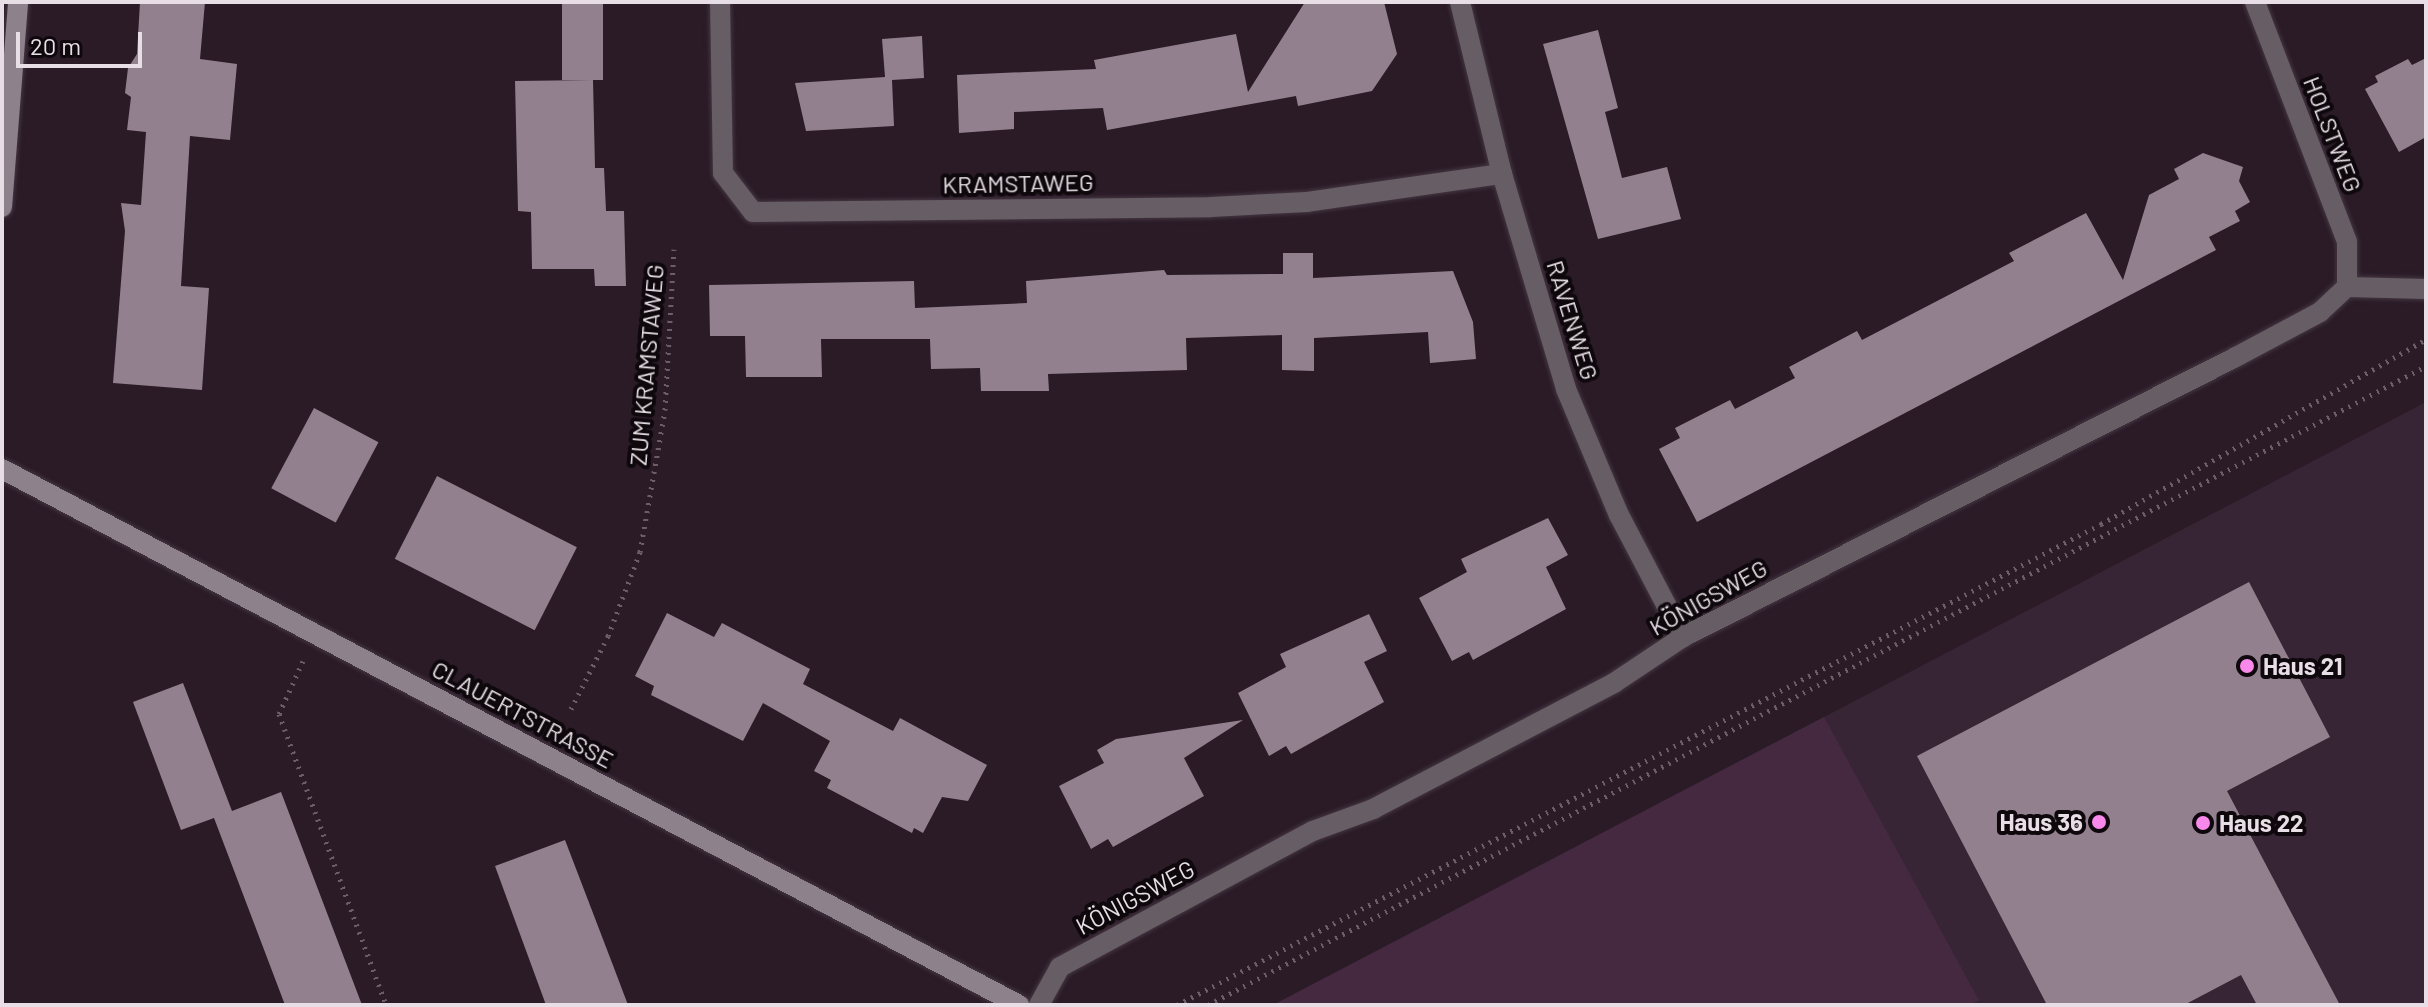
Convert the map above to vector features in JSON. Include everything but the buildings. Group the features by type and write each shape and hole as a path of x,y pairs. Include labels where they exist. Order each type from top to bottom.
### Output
{"street":[{"path":"2,207 18,2"},
{"name":"KRAMSTAWEG","path":"720,2 723,173 753,212 1211,207 1322,200 1502,174"},
{"name":"RAVENWEG","path":"1460,2 1502,174 1566,389 1619,515 1683,637"},
{"name":"HOLSTWEG","path":"2255,2 2347,242 2347,287"},
{"path":"2347,287 2426,289"},
{"name":"KÖNIGSWEG","path":"1039,1005 1060,967 1313,831 1373,809 1614,683 1683,637 2234,358 2320,312 2347,287"},
{"name":"CLAUERTSTRASSE","path":"2,469 1019,1005"}],"path":[{"name":"ZUM KRAMSTAWEG","path":"571,709 615,621 640,552 665,410 674,249"},
{"path":"1177,1005 2101,524 2426,339"},
{"path":"1208,1005 2426,366"},
{"path":"303,660 279,714 386,1005"}],"shaded area":[{"path":"2426,402 2426,1005 1273,1005 1824,717"},
{"path":"1824,717 1979,1000 1970,1005 1273,1005"}],"place":[{"name":"Haus 21","path":"2247,666"},
{"name":"Haus 36","path":"2099,822"},
{"name":"Haus 22","path":"2203,823"}]}
